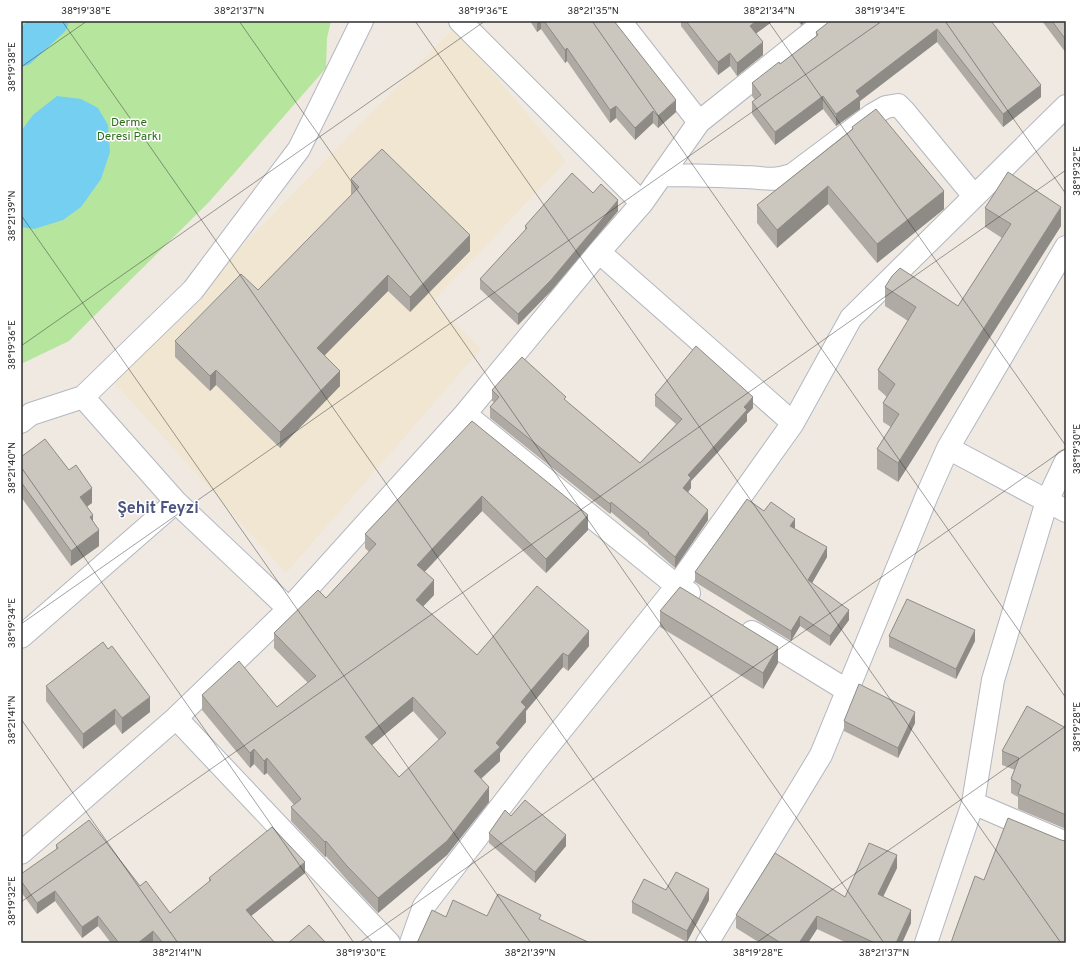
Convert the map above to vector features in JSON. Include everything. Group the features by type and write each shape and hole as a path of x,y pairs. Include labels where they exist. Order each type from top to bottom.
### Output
{"street":[{"path":"21,422 31,414 83,396 193,290 299,148 362,21"},
{"path":"460,21 642,203"},
{"path":"620,21 699,122"},
{"path":"21,853 176,718 289,609 465,414 598,252 642,203 699,122 826,21"},
{"path":"662,175 749,177 773,180 783,178 792,175 872,115 886,107 898,105 974,196"},
{"path":"411,943 424,906 536,761 677,586 793,424 851,318 1066,106"},
{"path":"707,943 821,755 928,493 948,448 1066,247"},
{"path":"598,252 793,424"},
{"path":"83,396 176,502 289,609"},
{"path":"465,414 677,586 703,602"},
{"path":"948,448 1066,511"},
{"path":"926,943 973,803 993,680 1047,501 1066,461"},
{"path":"21,637 176,502"},
{"path":"736,622 848,690"},
{"path":"176,718 389,943"},
{"path":"973,803 1066,843"}],"shaded area":[{"path":"455,27 566,161 433,301 481,349 286,573 112,380"}],"green space":[{"name":"Derme Deresi Parkı","path":"21,21 331,21 327,38 326,68 209,202 69,341 21,364"}],"water":[{"path":"57,96 81,99 98,108 108,125 110,152 101,179 81,207 63,220 34,229 21,227 21,131 33,115"}],"building":[{"path":"544,21 614,21 676,100 658,116 653,111 635,128 616,106 610,110 567,48 565,50"},
{"path":"686,21 756,21 750,26 763,42 737,63 730,53 718,62"},
{"path":"830,21 991,21 1041,85 1003,114 937,29 856,91 860,96 836,114 823,96 775,132 752,102 761,95 752,83 818,35 816,32"},
{"path":"1052,21 1066,21 1066,40"},
{"path":"876,109 944,191 877,244 828,186 777,230 757,205"},
{"path":"382,149 470,235 410,297 388,275 317,348 340,371 280,432 216,370 210,376 175,341 241,274 258,290 359,187 351,179"},
{"path":"1008,172 1061,207 898,463 877,449 899,414 883,403 895,384 878,370 916,307 885,287 892,276 900,268 958,306 1011,224 985,208"},
{"path":"572,173 593,193 601,184 618,200 551,280 518,314 480,279 527,228 525,226"},
{"path":"696,346 753,397 744,407 747,410 688,475 691,478 683,488 708,510 675,557 648,534 649,533 611,502 610,504 490,407 499,397 492,390 522,357 566,397 564,399 640,463 682,419 655,395"},
{"path":"472,421 588,515 546,559 482,496 417,565 434,580 416,600 477,655 537,586 589,631 568,656 563,653 521,702 526,707 496,743 500,747 474,771 489,787 447,841 378,898 347,866 326,841 325,842 291,807 301,799 267,758 264,761 254,749 250,753 202,695 239,661 277,707 316,676 274,633 318,590 326,598 376,544 365,534","holes":["413,697 446,733 399,777 365,737"]},
{"path":"45,439 69,470 76,465 92,488 80,497 93,515 90,517 99,530 71,551 21,482 21,457"},
{"path":"747,499 764,511 771,502 795,519 790,526 827,547 808,580 849,610 830,636 800,616 791,631 695,572"},
{"path":"680,587 778,647 763,673 660,611"},
{"path":"907,599 975,630 956,669 889,636"},
{"path":"103,642 108,649 112,646 150,697 122,718 115,709 83,734 46,686"},
{"path":"859,684 915,712 898,748 844,721"},
{"path":"1027,706 1064,727 1066,724 1066,815 1018,794 1021,785 1011,779 1019,758 1002,751"},
{"path":"525,800 566,835 535,872 489,833 505,810 511,816"},
{"path":"1008,818 1066,841 1066,943 951,943 975,876 984,880"},
{"path":"89,820 140,886 146,881 170,913 211,880 209,878 272,827 305,862 246,910 275,943 163,943 153,931 138,943 119,943 98,916 82,927 55,891 37,903 21,881 21,874 58,848 56,845"},
{"path":"869,843 897,855 878,894 911,910 896,943 875,943 817,916 799,943 781,943 736,915 775,853 845,897"},
{"path":"676,872 709,889 687,931 632,902 644,879 666,890"},
{"path":"498,894 541,915 539,919 590,943 417,943 432,910 446,917 453,900 487,916"},
{"path":"309,925 326,943 288,943"}],"waterway":[{"path":"21,50 52,21"}],"district":[{"name":"Şehit Feyzi","path":"158,509"}]}
